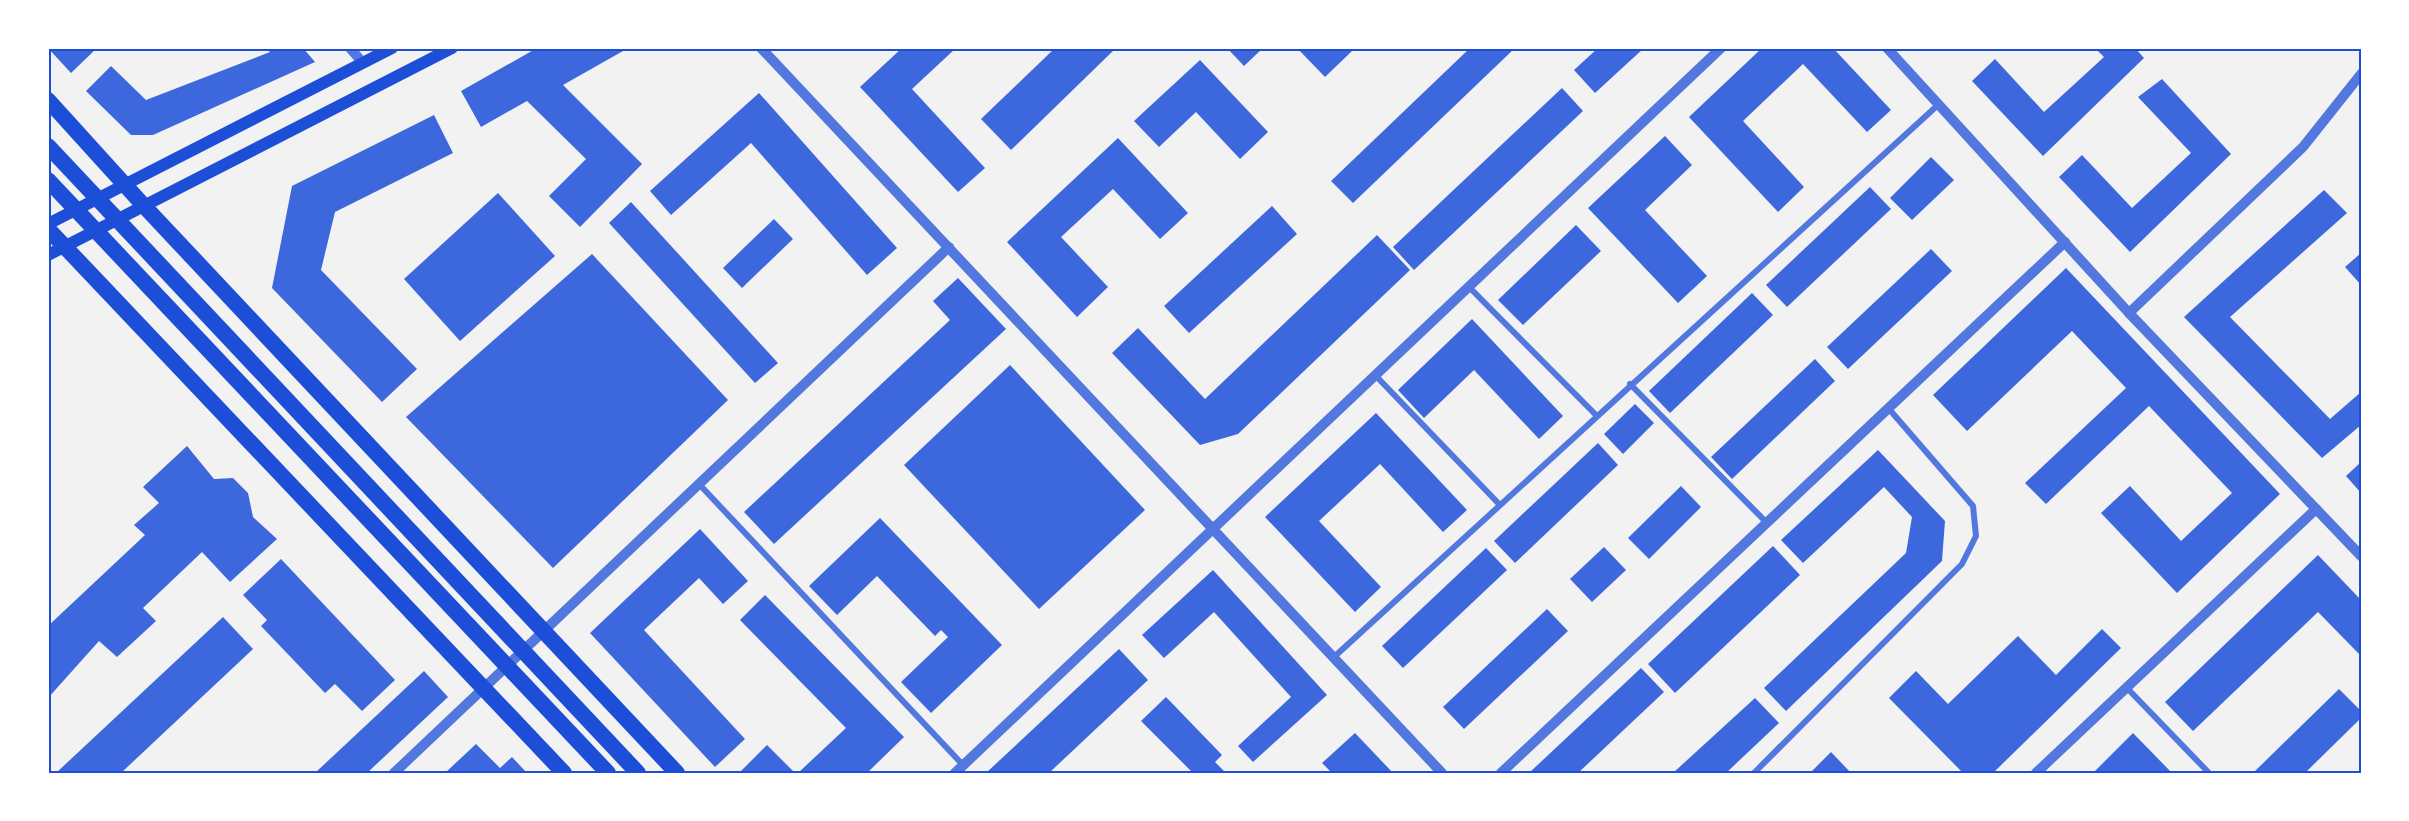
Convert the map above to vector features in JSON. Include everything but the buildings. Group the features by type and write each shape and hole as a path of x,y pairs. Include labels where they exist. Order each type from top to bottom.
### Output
{"highway":[{"path":"48,100 145,207 677,773"},
{"path":"48,146 638,773"},
{"path":"48,180 608,773"},
{"path":"48,230 564,773"}],"main road":[{"path":"48,225 392,48"},
{"path":"48,255 452,48"}],"street":[{"path":"350,48 363,63"},
{"path":"761,48 1442,773"},
{"path":"955,773 1721,48"},
{"path":"1887,48 2130,314 2361,556"},
{"path":"2130,314 2303,147 2361,74"},
{"path":"1334,657 1596,415 1939,104"},
{"path":"1501,773 2065,242"},
{"path":"394,773 949,247"},
{"path":"1469,287 1596,415"},
{"path":"1375,375 1499,504"},
{"path":"1630,384 1767,523"},
{"path":"1754,773 1962,564 1976,536 1973,506 1888,409"},
{"path":"699,484 963,765"},
{"path":"2036,773 2316,509"},
{"path":"2127,688 2209,773"}]}
